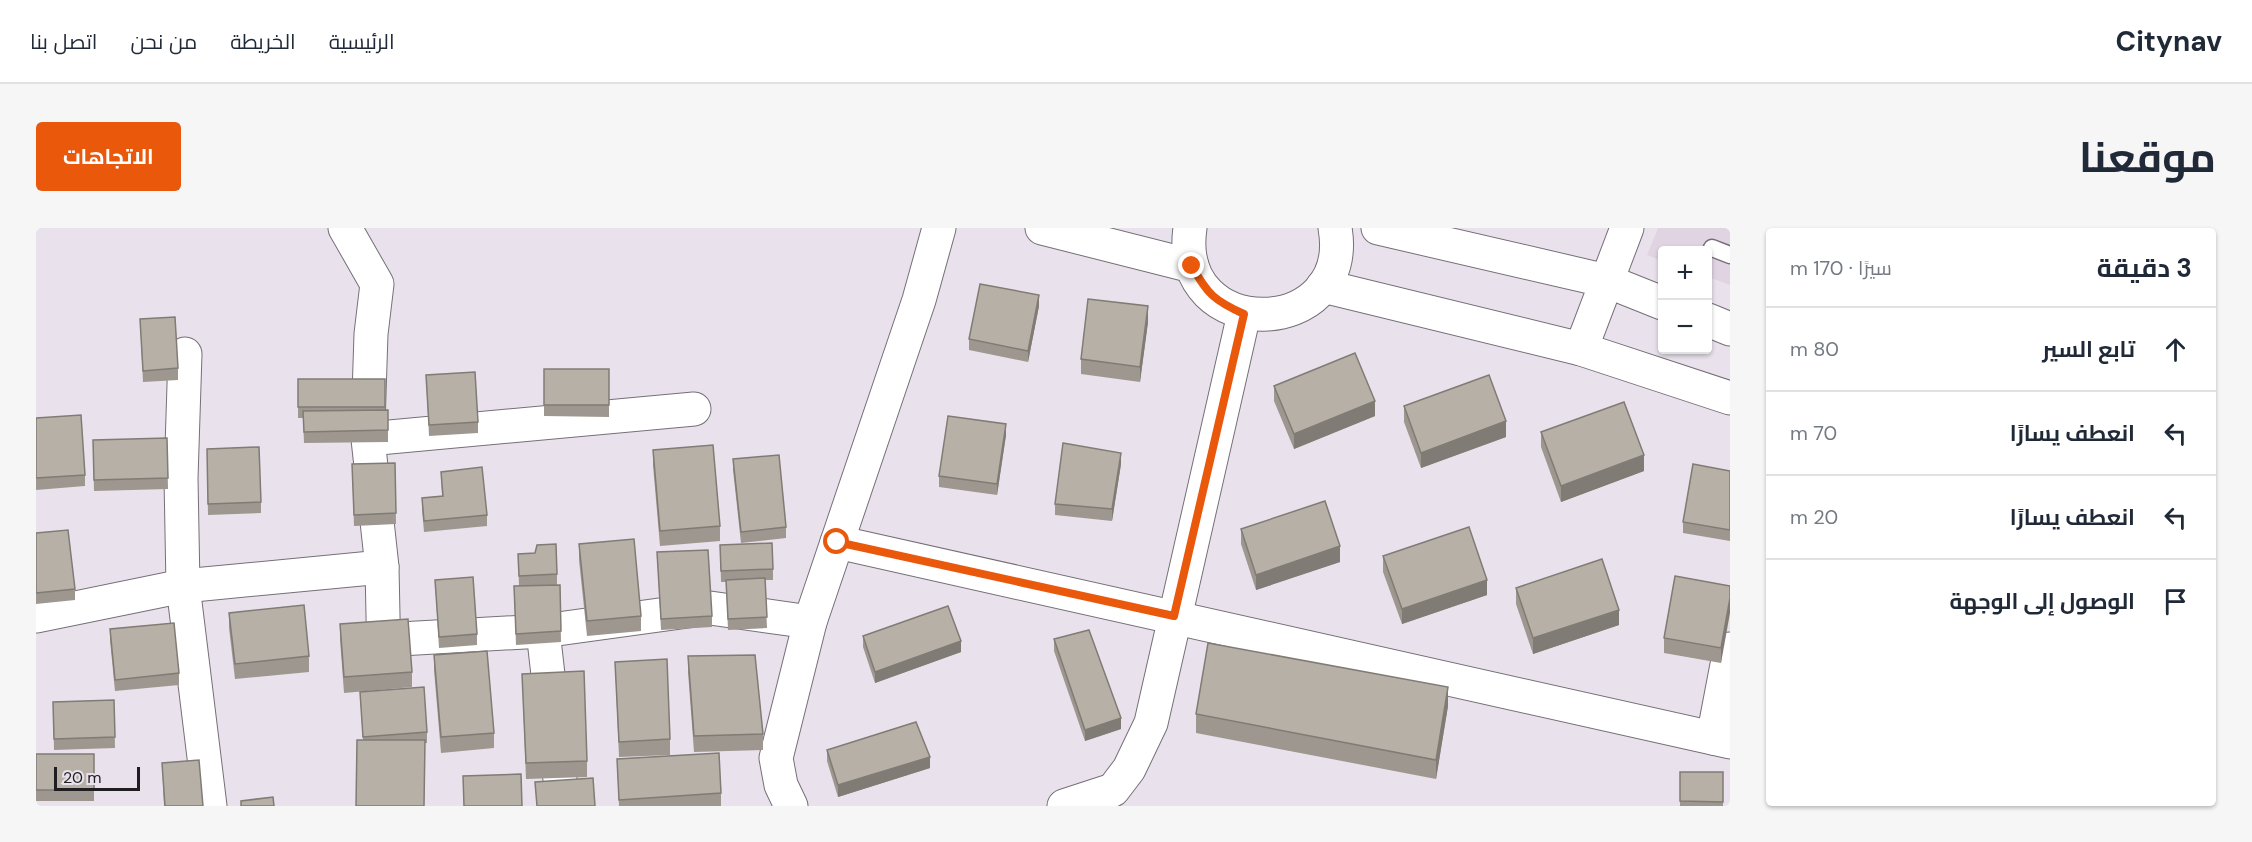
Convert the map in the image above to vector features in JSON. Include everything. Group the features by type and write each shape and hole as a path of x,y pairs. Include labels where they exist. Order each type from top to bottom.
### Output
{"street":[{"path":"345,228 377,284 371,334 368,439 382,567 382,640 387,699"},
{"path":"791,806 781,785 776,758 810,622 919,300 939,228"},
{"path":"1042,228 1192,266"},
{"path":"1190,228 1188,243 1192,266 1204,287 1222,304 1244,314 1268,316 1289,312 1308,301 1323,286 1333,267 1338,242 1335,228"},
{"path":"1378,228 1607,281 1658,301"},
{"path":"1581,349 1627,228"},
{"path":"1323,286 1581,349 1730,398"},
{"path":"1064,806 1113,790 1129,769 1151,723 1244,314"},
{"path":"1712,322 1730,329"},
{"path":"185,354 181,478 183,586 210,806"},
{"path":"368,439 694,410"},
{"path":"837,542 1721,740 1730,649"},
{"path":"36,616 183,586 382,567"},
{"path":"382,640 543,631 710,608 810,622"},
{"path":"543,631 563,806"}],"lane":[{"path":"1712,248 1730,255"}],"shaded area":[{"path":"1658,228 1730,228 1730,285 1712,278 1712,246 1658,246 1658,259 1647,255"}],"building":[{"path":"980,284 1039,295 1028,351 969,339"},
{"path":"1088,299 1148,306 1140,367 1081,359"},
{"path":"175,317 178,368 143,371 140,319"},
{"path":"1355,353 1375,401 1294,434 1274,386"},
{"path":"544,369 609,369 609,405 544,405"},
{"path":"475,372 478,422 429,425 426,375"},
{"path":"1489,375 1506,421 1421,453 1404,406"},
{"path":"298,379 385,379 385,407 298,407"},
{"path":"1624,402 1644,455 1561,486 1541,432"},
{"path":"388,410 388,430 304,432 303,411"},
{"path":"81,415 85,475 36,478 36,418"},
{"path":"948,416 1006,424 997,484 939,476"},
{"path":"167,438 168,478 94,480 93,440"},
{"path":"1063,443 1121,453 1112,509 1055,504"},
{"path":"713,445 720,526 660,531 653,450"},
{"path":"259,447 261,502 208,504 207,449"},
{"path":"779,455 786,527 741,532 733,459"},
{"path":"395,463 396,513 354,515 352,464"},
{"path":"1693,464 1730,471 1730,530 1683,522"},
{"path":"482,467 487,515 424,521 422,498 443,496 441,472"},
{"path":"1325,501 1340,546 1256,575 1241,529"},
{"path":"1469,527 1487,580 1402,609 1383,556"},
{"path":"68,530 75,589 36,593 36,533"},
{"path":"634,539 641,616 587,621 579,544"},
{"path":"772,543 773,569 721,571 720,545"},
{"path":"556,544 557,574 519,576 518,554 535,553 537,545"},
{"path":"708,550 712,616 661,619 657,552"},
{"path":"1602,559 1619,610 1533,638 1516,588"},
{"path":"1675,576 1730,586 1721,648 1664,638"},
{"path":"473,577 477,634 439,637 435,580"},
{"path":"765,578 767,617 728,619 726,580"},
{"path":"560,585 561,631 516,634 514,586"},
{"path":"304,605 309,656 235,664 229,613"},
{"path":"948,606 961,641 875,672 863,636"},
{"path":"408,619 412,672 344,677 340,624"},
{"path":"174,623 179,673 115,680 110,629"},
{"path":"1089,630 1121,718 1085,730 1054,639"},
{"path":"1208,643 1448,687 1436,760 1196,714"},
{"path":"487,651 494,733 441,737 434,655"},
{"path":"755,655 763,734 694,736 688,656"},
{"path":"667,659 670,739 619,742 615,662"},
{"path":"584,671 587,761 526,763 522,674"},
{"path":"424,687 427,732 363,737 360,692"},
{"path":"114,700 115,737 54,739 53,702"},
{"path":"916,722 930,757 838,785 827,750"},
{"path":"357,740 425,740 424,806 356,806"},
{"path":"719,753 721,793 619,800 617,759"},
{"path":"36,754 94,754 94,790 36,790"},
{"path":"199,760 203,806 165,806 162,763"},
{"path":"1680,772 1723,772 1723,802 1680,801"},
{"path":"521,774 522,806 464,806 463,776"},
{"path":"593,778 595,806 537,806 535,782"},
{"path":"273,797 274,806 241,806 241,801"}],"route":[{"path":"837,542 1174,616 1244,314 1222,304 1204,287 1192,266"}]}
